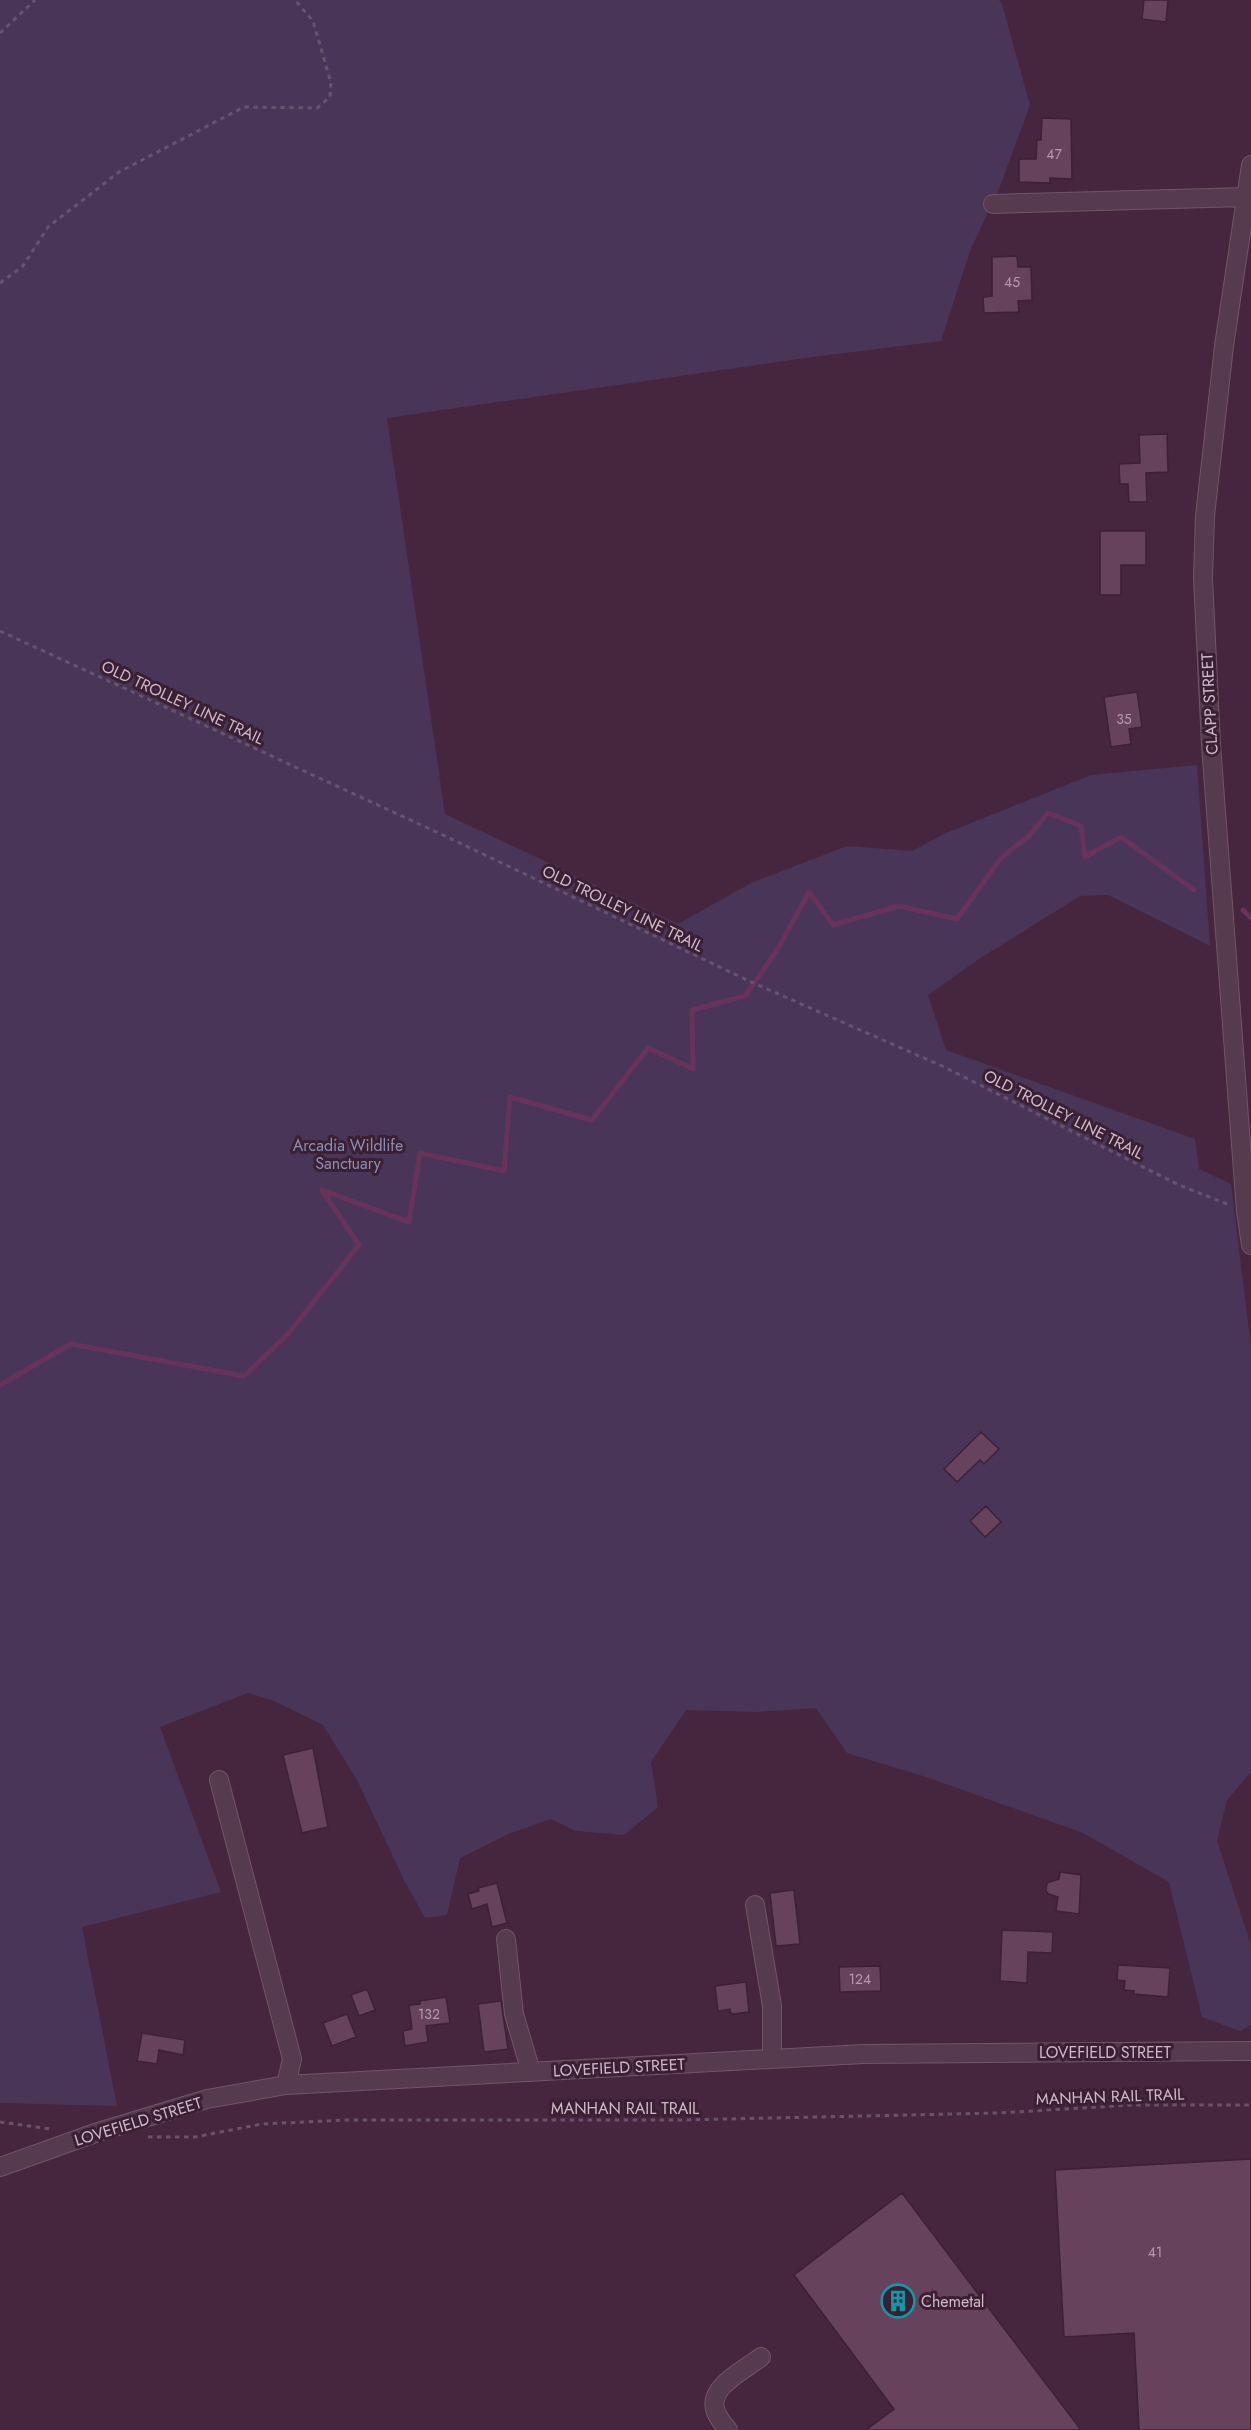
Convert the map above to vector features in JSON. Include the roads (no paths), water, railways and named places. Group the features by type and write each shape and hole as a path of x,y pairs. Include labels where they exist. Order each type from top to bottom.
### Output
{"street":[{"name":"CLAPP STREET","path":"1251,165 1223,358 1205,516 1203,578 1211,745 1246,1211 1251,1245"},
{"path":"993,204 1246,197"},
{"path":"219,1780 292,2059 286,2085"},
{"path":"755,1905 772,2006 772,2059"},
{"path":"506,1939 514,2014 531,2072"},
{"name":"LOVEFIELD STREET","path":"0,2167 98,2132 207,2099 286,2085 863,2054 1251,2051"},
{"path":"728,2430 717,2415 715,2396 728,2382 761,2357"}],"waterway":[{"path":"0,1385 71,1344 244,1376 288,1334 359,1245 322,1190 409,1222 420,1153 504,1171 510,1097 592,1120 648,1048 693,1069 692,1010 745,996 776,952 809,892 833,925 899,906 957,919 1001,858 1029,836 1048,813 1081,826 1085,857 1121,837 1194,890"},
{"path":"1243,910 1251,918"}],"place":[{"name":"Chemetal","path":"898,2301"}],"park label":[{"name":"Arcadia Wildlife Sanctuary","path":"348,1154"}]}
